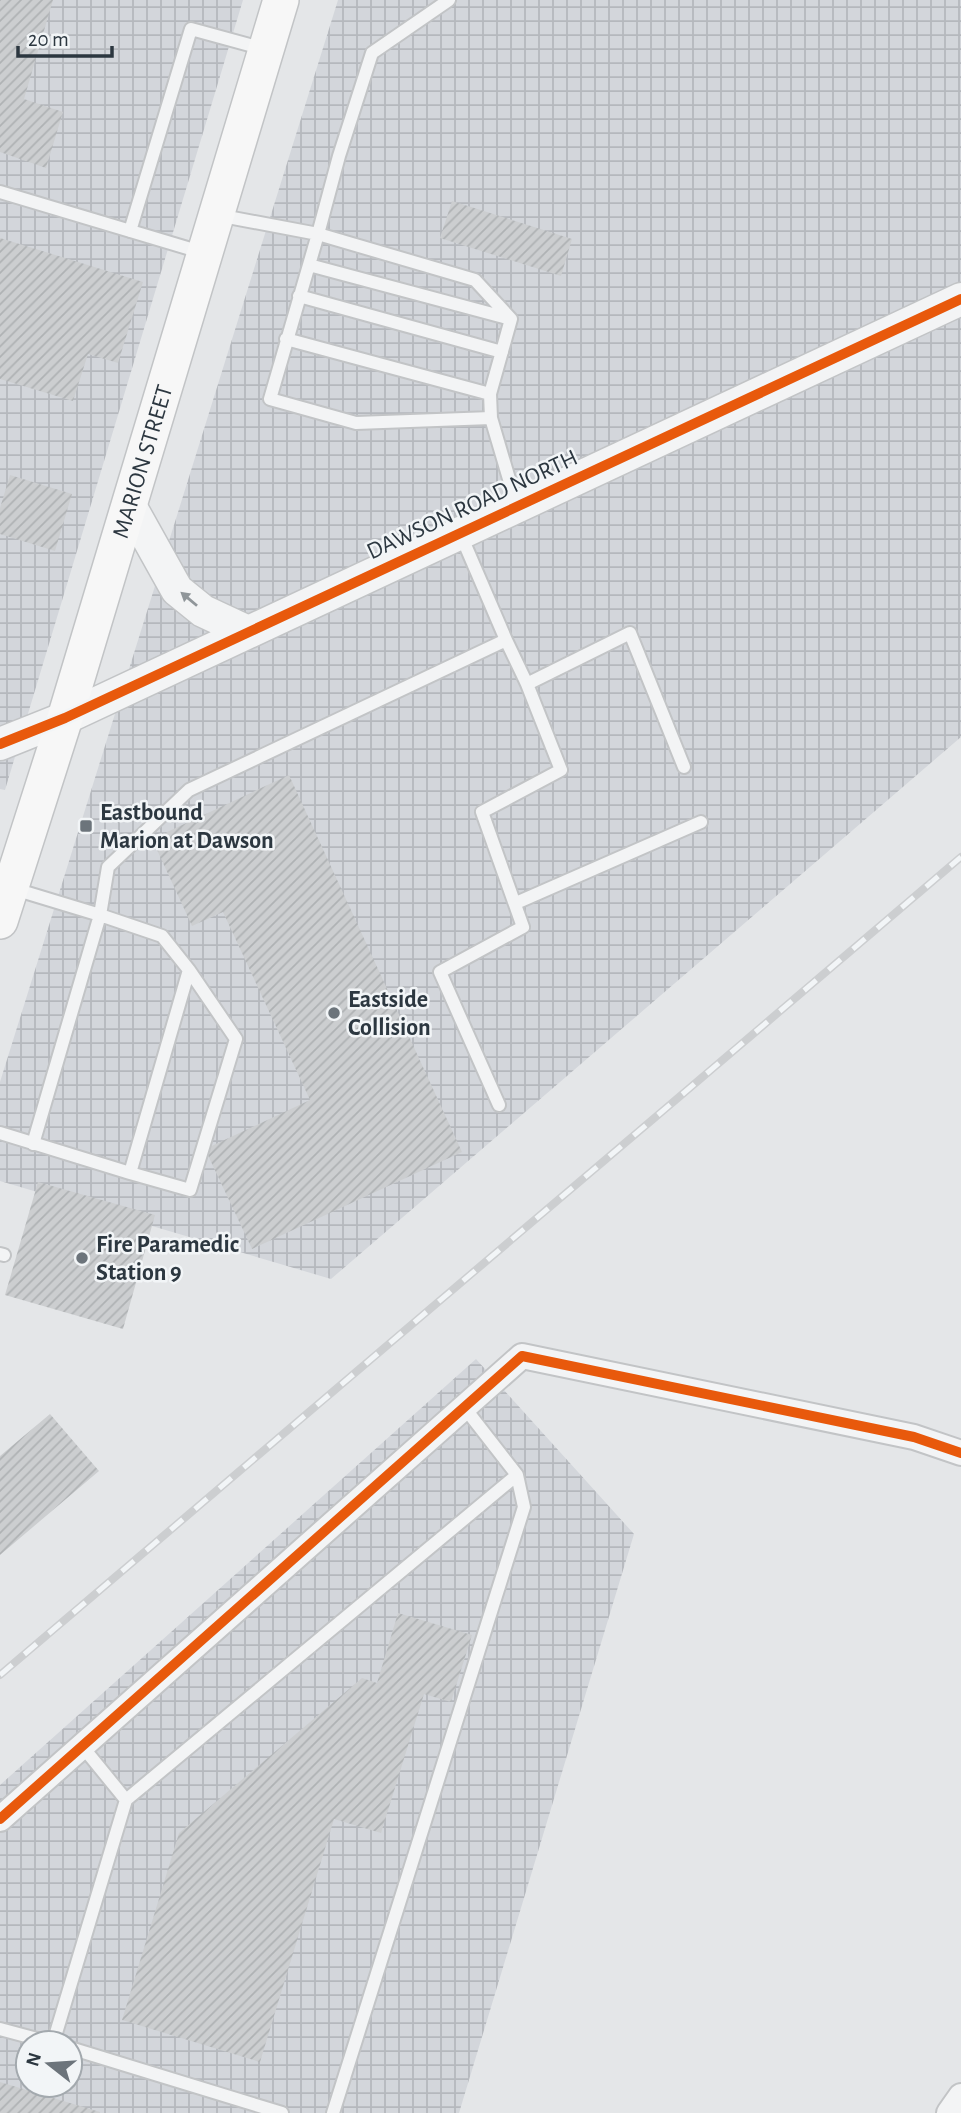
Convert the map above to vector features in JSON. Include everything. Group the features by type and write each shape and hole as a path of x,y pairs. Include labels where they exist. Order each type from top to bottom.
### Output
{"main road":[{"name":"MARION STREET","path":"0,921 65,718 281,0"}],"street":[{"name":"DAWSON ROAD NORTH","path":"0,744 65,718 961,299"},
{"path":"129,504 177,590 203,611 248,632"},
{"path":"0,1819 522,1356 914,1437 961,1453"},
{"path":"949,2113 961,2096"}],"lane":[{"path":"449,0 372,53 339,156 270,399 356,422 491,418"},
{"path":"131,231 191,29 266,49"},
{"path":"0,192 205,253"},
{"path":"216,215 318,234 475,280 511,319"},
{"path":"309,265 511,319"},
{"path":"299,296 502,352"},
{"path":"511,319 490,394 491,418 517,506"},
{"path":"286,339 490,394"},
{"path":"460,533 527,684 561,770 482,812 523,927 440,972 499,1105"},
{"path":"527,684 630,633 684,767"},
{"path":"33,1144 100,915 108,867 190,790 506,640"},
{"path":"516,903 701,822"},
{"path":"0,1133 190,1189 236,1039 190,970 163,936 11,887"},
{"path":"130,1173 190,970"},
{"path":"333,2113 524,1507 517,1475 464,1407"},
{"path":"57,2029 126,1800 517,1475"},
{"path":"82,1746 126,1800"},
{"path":"84,2052 282,2113"}],"shaded area":[{"path":"0,0 243,0 5,790 0,789"},
{"path":"338,0 961,0 961,737 331,1279 0,1181 0,1082"},
{"path":"476,1359 634,1534 459,2113 0,2113 0,1785"}],"building":[{"path":"0,0 53,0 24,99 63,112 46,168 0,152"},
{"path":"452,201 572,239 561,276 440,238"},
{"path":"0,238 143,282 118,363 88,354 73,401 0,379"},
{"path":"10,475 72,494 55,551 0,534 0,508"},
{"name":"Eastside Collision","path":"289,775 462,1152 252,1249 205,1149 310,1100 223,912 192,926 152,839"},
{"path":"38,1182 155,1215 123,1329 5,1295"},
{"path":"50,1414 99,1471 0,1555 0,1456"},
{"path":"398,1613 472,1635 451,1702 424,1694 381,1833 334,1819 260,2062 122,2020 179,1833 362,1678 377,1683"},
{"path":"0,2082 14,2086 14,2099 57,2099 100,2112 100,2113 0,2113"}],"railway":[{"path":"0,1675 961,857"}],"cycle path":[{"path":"0,744 65,718 961,299"},
{"path":"0,1819 522,1356 914,1437 961,1453"}],"place":[{"name":"Eastbound Marion at Dawson","path":"86,826"},
{"name":"Eastside Collision","path":"334,1013"},
{"name":"Fire Paramedic Station 9","path":"82,1258"}]}
